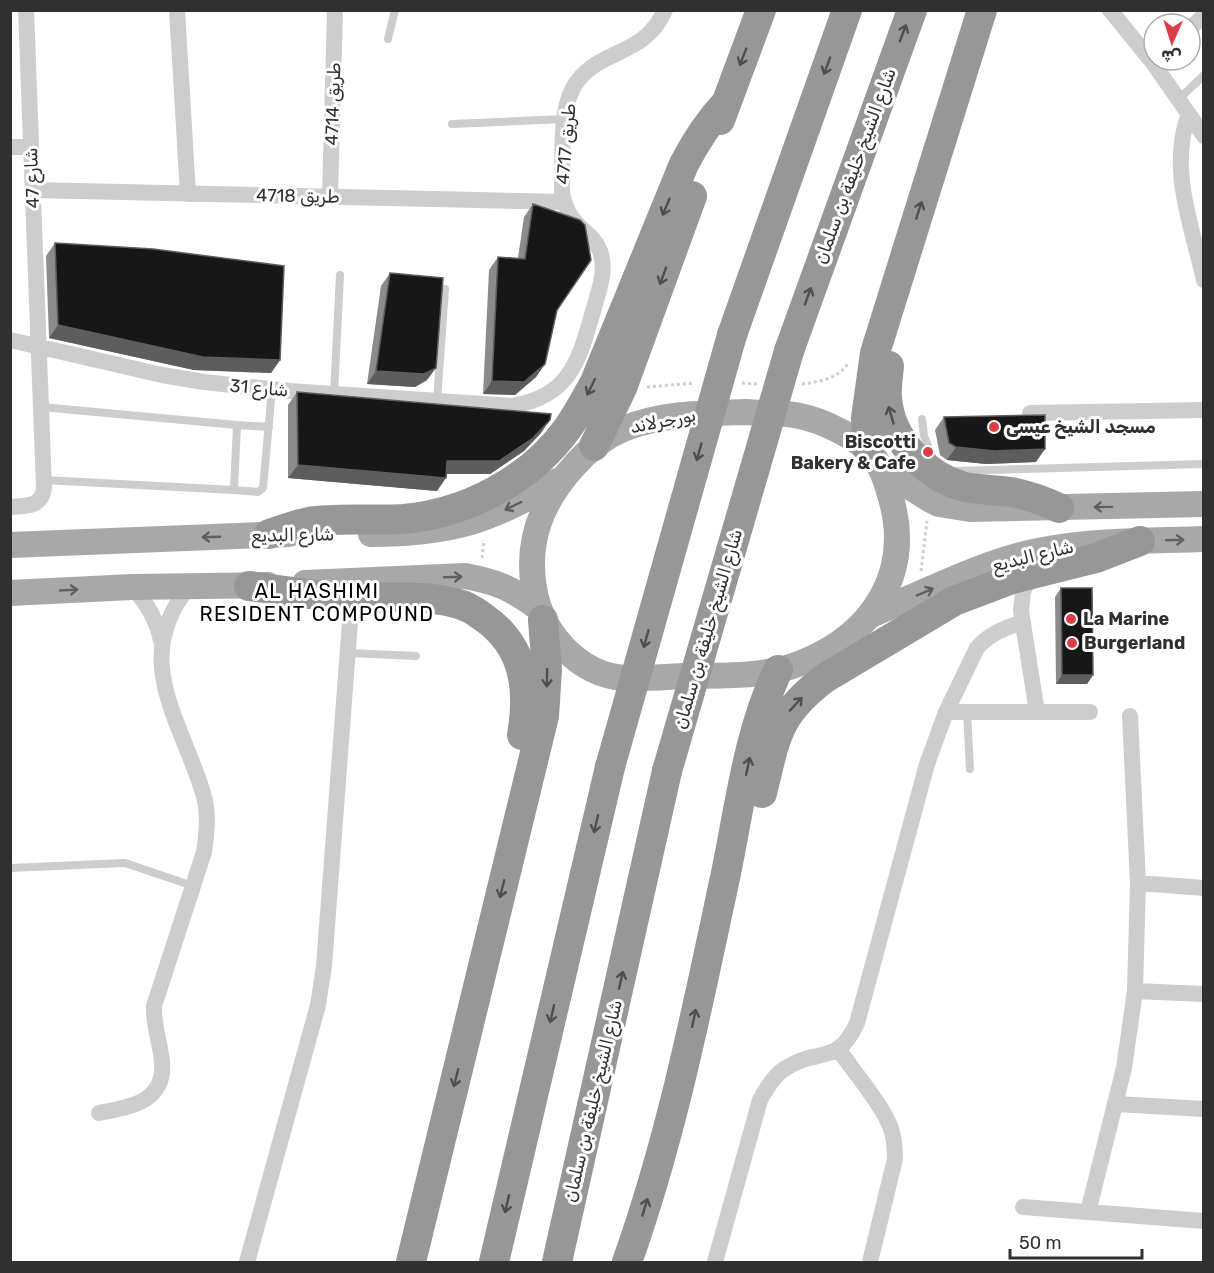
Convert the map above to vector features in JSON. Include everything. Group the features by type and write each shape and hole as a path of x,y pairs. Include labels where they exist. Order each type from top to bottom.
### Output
{"highway":[{"path":"594,446 622,388 761,10"},
{"path":"494,1263 610,767 732,335 847,10"},
{"name":"شارع الشيخ خليفة بن سلمان","path":"557,1263 668,771 789,351 912,10"},
{"path":"874,459 866,418 875,351 982,10"},
{"path":"269,534 307,522 404,519 433,514 459,507 507,484 529,469 548,451 580,409 595,382 684,164 709,121 726,103"},
{"path":"904,258 902,305 888,375 886,399 893,423 904,444 921,463 941,477 964,486 1012,492 1036,498 1059,508"},
{"path":"726,871 738,858 753,829 777,734 786,715 825,678 954,601 1031,574 1096,558 1140,541"},
{"path":"249,586 352,604 427,599 454,603 474,611 493,624 507,639 518,657 526,699 506,835 510,857"},
{"path":"411,1263 544,716 547,670 540,613"},
{"path":"627,1263 655,1175 689,1041 752,744 778,670"}],"main road":[{"name":"بورجرلاند","path":"688,413 790,414 821,423 844,435 874,459 895,510 896,554 891,576 883,596 863,625 831,648 802,663 753,674 626,678 604,674 582,665 568,652 556,639 540,613 531,569 534,533 549,498 564,477 594,446 622,429 688,413"},
{"path":"874,459 929,500 939,504 970,508 1203,504"},
{"name":"شارع البديع","path":"10,545 269,534 409,534 448,529 486,518 514,507 564,477"},
{"name":"شارع البديع","path":"871,615 970,573 1041,550 1088,543 1203,539"},
{"path":"10,593 132,587 249,586 465,576 512,589 540,613"}],"street":[{"name":"شارع 47","path":"26,10 37,345 44,480"},
{"path":"177,10 189,194"},
{"name":"طريق 4714","path":"330,197 335,10"},
{"path":"1110,10 1142,48"},
{"name":"طريق 4717","path":"512,406 527,404 548,394 566,380 581,354 602,279 601,254 596,242 573,219 564,202 562,192 564,119 572,89 593,65 638,44 654,29 660,13"},
{"path":"1160,72 1203,136"},
{"path":"1188,116 1180,171 1187,215 1201,259 1203,280"},
{"path":"10,147 31,147"},
{"name":"طريق 4718","path":"33,190 564,202"},
{"name":"شارع 31","path":"10,340 162,375 272,390 512,406"},
{"path":"1030,413 1203,410"},
{"path":"10,507 32,505 37,502 43,494 44,480"},
{"path":"1031,574 1023,591 1022,616 1036,712"},
{"path":"132,587 145,601 154,617 162,645"},
{"path":"99,1113 130,1107 141,1102 151,1095 158,1085 162,1073 162,1061 155,1026 154,1006 204,852 207,813 203,794 166,692 162,669 164,630 170,615 189,587"},
{"path":"985,589 1005,597 1022,616"},
{"path":"247,1263 318,1005 324,966 352,604"},
{"path":"715,1263 760,1100 770,1082 785,1068 803,1059 824,1056 839,1050 850,1038 858,1023 927,764 946,712 977,648 984,640 1022,616"},
{"path":"946,712 1090,712"},
{"path":"1088,1212 1116,1104 1129,1039 1135,991 1138,884 1130,716"},
{"path":"1138,884 1203,888"},
{"path":"1135,991 1203,994"},
{"path":"839,1050 890,1125 895,1144 895,1159 870,1263"},
{"path":"1116,1104 1203,1108"},
{"path":"1023,1207 1203,1221"}],"lane":[{"path":"388,39 395,10"},
{"path":"1178,100 1203,75"},
{"path":"452,124 564,119"},
{"path":"334,394 340,275"},
{"path":"437,401 445,289"},
{"path":"44,480 258,492 263,488 272,390"},
{"path":"41,407 269,427"},
{"path":"922,419 924,436 939,468 962,472 1203,464"},
{"path":"234,490 237,425"},
{"path":"348,653 416,656"},
{"path":"967,712 970,770"},
{"path":"10,868 125,863 193,886"}],"path":[{"path":"919,595 929,500"},
{"path":"479,579 486,518"}],"building":[{"path":"533,204 580,220 585,225 591,260 557,310 545,364 524,382 492,381 498,257 525,259"},
{"path":"55,243 153,249 284,266 280,360 203,357 58,325"},
{"path":"390,273 443,278 436,368 424,374 376,371"},
{"path":"297,392 551,414 550,420 533,438 499,461 447,461 446,478 298,465"},
{"path":"1045,415 1045,449 995,451 956,447 949,443 944,417"},
{"path":"1061,588 1092,588 1093,675 1062,675"}],"place":[{"name":"مسجد الشيخ عيسى","path":"994,427"},
{"name":"Biscotti Bakery & Cafe","path":"928,452"},
{"name":"La Marine","path":"1071,619"},
{"name":"Burgerland","path":"1072,643"}],"district":[{"name":"AL HASHIMI RESIDENT COMPOUND","path":"317,602"}]}
